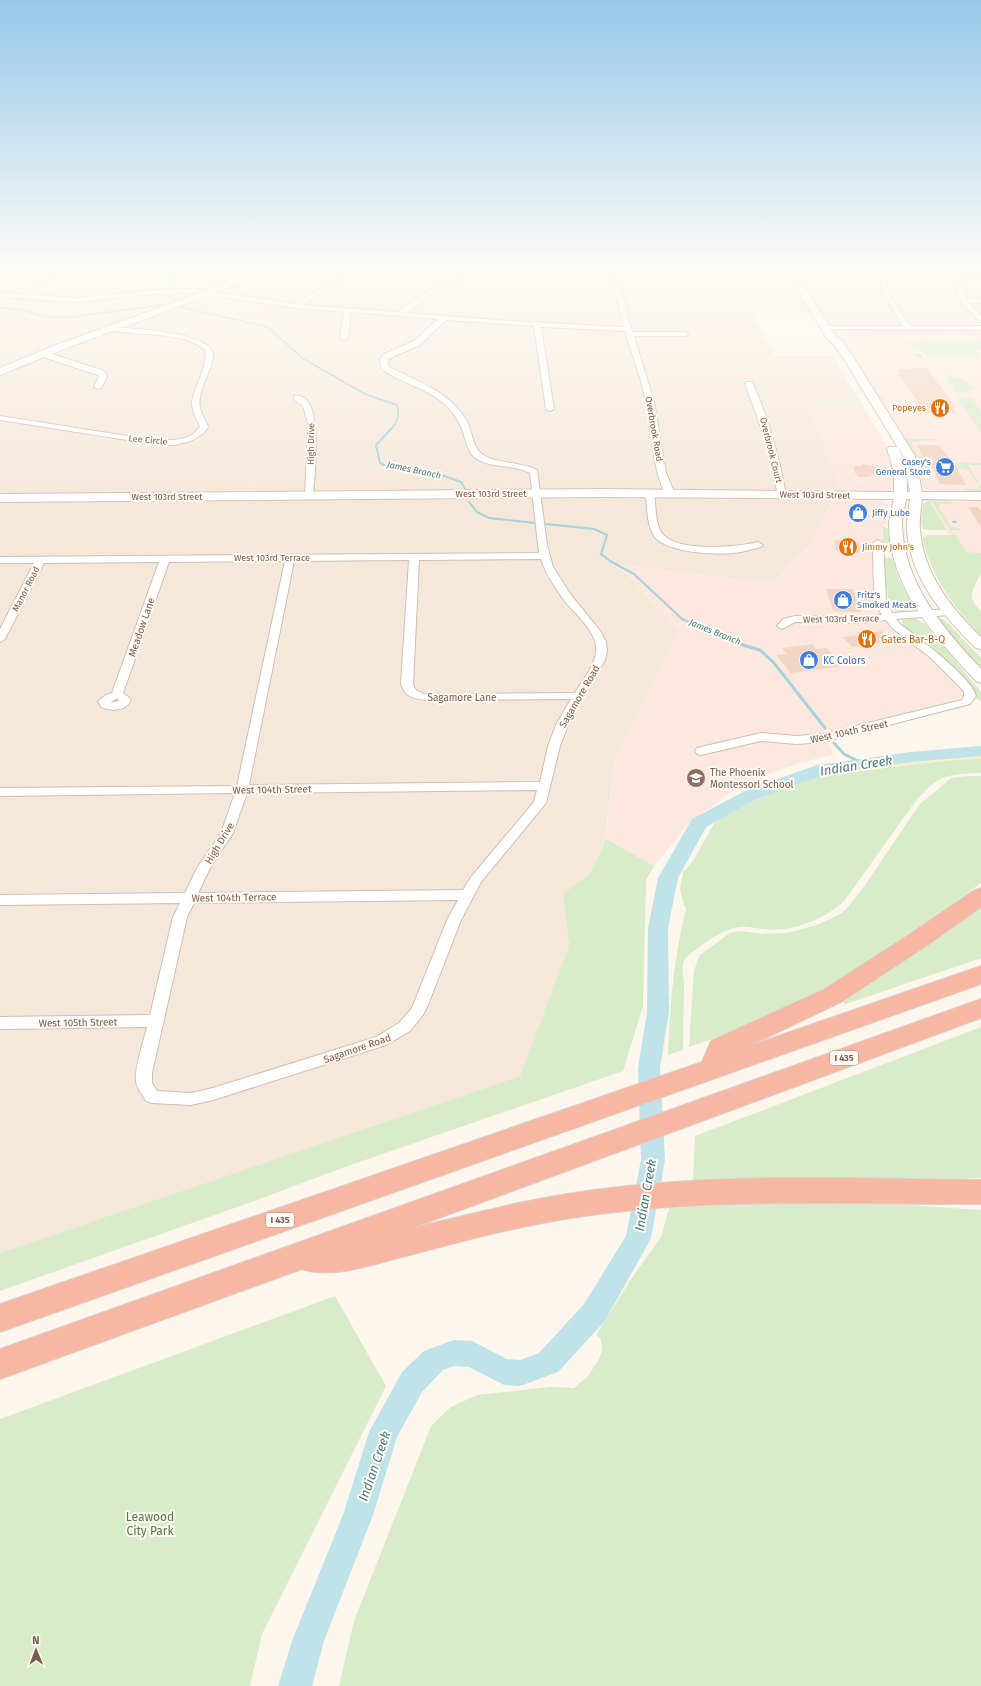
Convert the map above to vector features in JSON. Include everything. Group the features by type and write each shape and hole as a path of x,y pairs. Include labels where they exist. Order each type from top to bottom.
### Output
{"highway":[{"path":"707,1071 720,1048 832,996 918,940 981,896"},
{"name":"I 435","path":"0,1318 981,975"},
{"name":"I 435","path":"0,1364 559,1163 981,1008"},
{"path":"293,1258 344,1258 540,1210 635,1198 730,1192 981,1192"}],"main road":[{"path":"0,372 58,349"},
{"path":"832,349 860,392 896,455 900,472 900,496 896,527 900,555 909,582 926,613 952,646 981,678"},
{"path":"842,349 909,456 913,471 916,496 913,528 918,556 929,582 963,629 981,645"},
{"name":"West 103rd Street","path":"0,498 537,494 981,496"}],"street":[{"name":"Lee Circle","path":"0,418 153,442 173,442 186,440 202,432 204,427 196,406 197,392 210,356 207,349"},
{"name":"Sagamore Road","path":"152,1097 191,1099 213,1094 374,1043 395,1035 408,1026 415,1016 454,920 476,880 540,803 554,746 562,725 600,660 602,651 601,642 596,632 567,597 554,578 545,556 542,545 534,472 520,465 487,460 477,456 474,452 461,418 451,406 428,390 388,370 384,365 384,359 387,356 404,349"},
{"path":"541,349 550,409"},
{"name":"Overbrook Road","path":"634,349 650,400 657,448 665,486 671,494"},
{"path":"43,354 101,373 103,376 98,386"},
{"name":"Overbrook Court","path":"749,384 765,421 772,445 782,494"},
{"name":"High Drive","path":"297,398 307,405 312,423 309,496"},
{"path":"650,494 656,531 663,539 671,543 687,547 722,550 758,545"},
{"path":"878,543 881,600 889,617"},
{"name":"West 103rd Terrace","path":"0,560 545,556"},
{"name":"Sagamore Lane","path":"414,557 407,684 409,691 414,695 426,697 579,696"},
{"name":"High Drive","path":"152,1097 144,1083 144,1073 180,917 204,868 227,833 236,813 290,558"},
{"name":"Meadow Lane","path":"117,695 165,559"},
{"name":"Manor Road","path":"0,639 40,560"},
{"name":"West 103rd Terrace","path":"782,626 787,621 795,620 867,620 926,613 950,612"},
{"name":"West 104th Street","path":"701,751 760,737 797,740 823,738 966,702 970,696 969,691 963,684 935,656 896,626 889,617"},
{"name":"West 104th Street","path":"0,792 545,786"},
{"name":"West 104th Terrace","path":"0,900 468,895"},
{"name":"West 105th Street","path":"0,1023 156,1021"}],"shaded area":[{"path":"0,349 771,349 775,356 833,356 866,411 810,411 829,457 841,492 834,499 808,547 773,584 615,564 635,583 680,632 615,761 603,848 588,876 563,893 569,946 520,1076 0,1253"},
{"path":"847,349 981,349 981,492 931,491 921,487"},
{"path":"810,411 866,411 889,450 895,473 894,489 886,492 841,492"},
{"path":"835,498 875,499 885,502 889,506 887,521 883,527 881,545 873,545 874,598 876,607 886,623 930,657 963,690 962,697 954,701 823,733 834,754 803,762 763,776 730,793 688,824 654,866 605,838 615,761 680,632 635,583 614,564 773,584 808,547"},
{"path":"929,500 981,501 981,554 961,555"}],"green space":[{"path":"859,349 866,349 861,349 863,352 868,352 862,353"},
{"path":"913,349 981,349 981,350 976,350 980,357 929,357 924,353"},
{"path":"949,375 963,379 973,389 964,393 956,392 954,390 955,387 946,379"},
{"path":"972,398 981,412 981,432 957,399"},
{"path":"906,439 938,440 913,442 912,445 919,455 930,460 916,460"},
{"path":"916,461 981,463 981,465 968,465 981,487 981,491 974,491 981,492 963,490 980,489 969,470 961,470 960,469 963,468 959,468 957,464 929,463 932,471 926,470 926,473 922,473 920,463"},
{"path":"927,501 931,501 931,504 947,530 926,530 921,528 923,527 921,524 923,504"},
{"path":"933,501 953,502 950,504 940,504 938,506 950,526 966,530 950,530 933,504"},
{"path":"883,526 888,529 890,550 882,550"},
{"path":"928,535 956,535 960,542 957,542 961,543 966,552 981,553 981,572 972,592 972,596 976,605 981,611 981,635 953,603 932,568 923,542 923,538"},
{"path":"883,557 892,558 899,580 912,604 912,608 910,610 901,611 889,608 887,589 884,587"},
{"path":"906,619 916,619 924,623 981,692 981,701 975,698 944,659 930,648 931,645 902,625 902,621"},
{"path":"943,619 981,658 981,669 957,645 937,620"},
{"path":"957,759 981,759 981,773 949,776 934,783 928,788 912,806 845,900 832,911 802,925 780,930 746,927 734,928 722,932 687,956 683,967 683,1050 668,1055 673,981 678,945 686,909 680,889 683,872 693,861 715,822 787,784 814,775 837,774"},
{"path":"981,776 981,883 936,916 842,978 793,1005 754,1023 689,1047 694,970 700,955 730,933 740,931 762,934 787,933 817,925 842,913 865,885 919,805 951,778"},
{"path":"605,838 654,866 646,880 643,1006 623,1071 342,1168 243,1205 0,1291 0,1253 520,1076 569,946 563,893 588,876 603,848"},
{"path":"981,908 981,958 845,1004 841,999 893,967"},
{"path":"981,1027 981,1178 898,1182 693,1183 695,1136"},
{"path":"786,1202 879,1203 981,1210 981,1686 339,1686 354,1621 431,1426 451,1407 477,1395 551,1387 574,1388 588,1376 602,1352 601,1339 596,1335 631,1279 661,1237 669,1208"},
{"name":"Leawood City Park","path":"335,1296 386,1386 262,1634 250,1686 0,1686 0,1419"}],"sand":[{"path":"960,754 981,754 981,759 814,775 838,768"}],"building":[{"path":"927,368 956,408 953,408 956,413 926,413 898,374 901,374 898,369"},
{"path":"916,445 938,445 956,465 966,485 940,484 928,458 923,456"},
{"path":"862,464 875,466 876,474 868,477 859,477 856,475 853,466 862,466"},
{"path":"968,507 978,507 981,511 981,527"},
{"name":"Jiffy Lube","path":"854,508 867,510 863,519 850,517"},
{"name":"Jimmy John's","path":"835,540 859,542 860,553 836,551"},
{"name":"Fritz's Smoked Meats","path":"826,589 853,589 861,612 833,611"},
{"name":"Gates Bar-B-Q","path":"863,631 868,633 882,631 891,641 852,647 843,637 857,635 857,632"},
{"name":"KC Colors","path":"813,644 816,649 827,648 842,666 791,673 776,655 786,654 782,648"}],"waterway":[{"name":"James Branch","path":"292,349 302,358 365,394 397,405 398,418 391,429"},
{"path":"917,355 921,356"},
{"name":"James Branch","path":"392,428 376,445 380,463 386,466 436,473 461,482 465,489"},
{"name":"James Branch","path":"469,502 477,512 489,518 534,523"},
{"name":"James Branch","path":"546,524 594,529 607,535 601,554 610,561 634,574 682,619 717,634"},
{"name":"James Branch","path":"715,633 746,646 760,650 774,663 825,728"},
{"name":"James Branch","path":"834,743 844,754 862,763"},
{"name":"Indian Creek","path":"295,1686 308,1641 358,1515 384,1432 412,1382 434,1360 454,1353 472,1354 504,1372 520,1373 548,1363 594,1313 638,1238 653,1160 649,1068 658,1012 658,928 668,878 699,823 751,795 823,769 911,757 981,751"}],"place":[{"name":"Popeyes","path":"940,408"},
{"name":"Casey's General Store","path":"945,467"},
{"name":"Jiffy Lube","path":"858,513"},
{"name":"Jimmy John's","path":"848,547"},
{"name":"Fritz's Smoked Meats","path":"843,600"},
{"name":"Gates Bar-B-Q","path":"867,639"},
{"name":"KC Colors","path":"809,660"},
{"name":"The Phoenix Montessori School","path":"696,778"}]}
